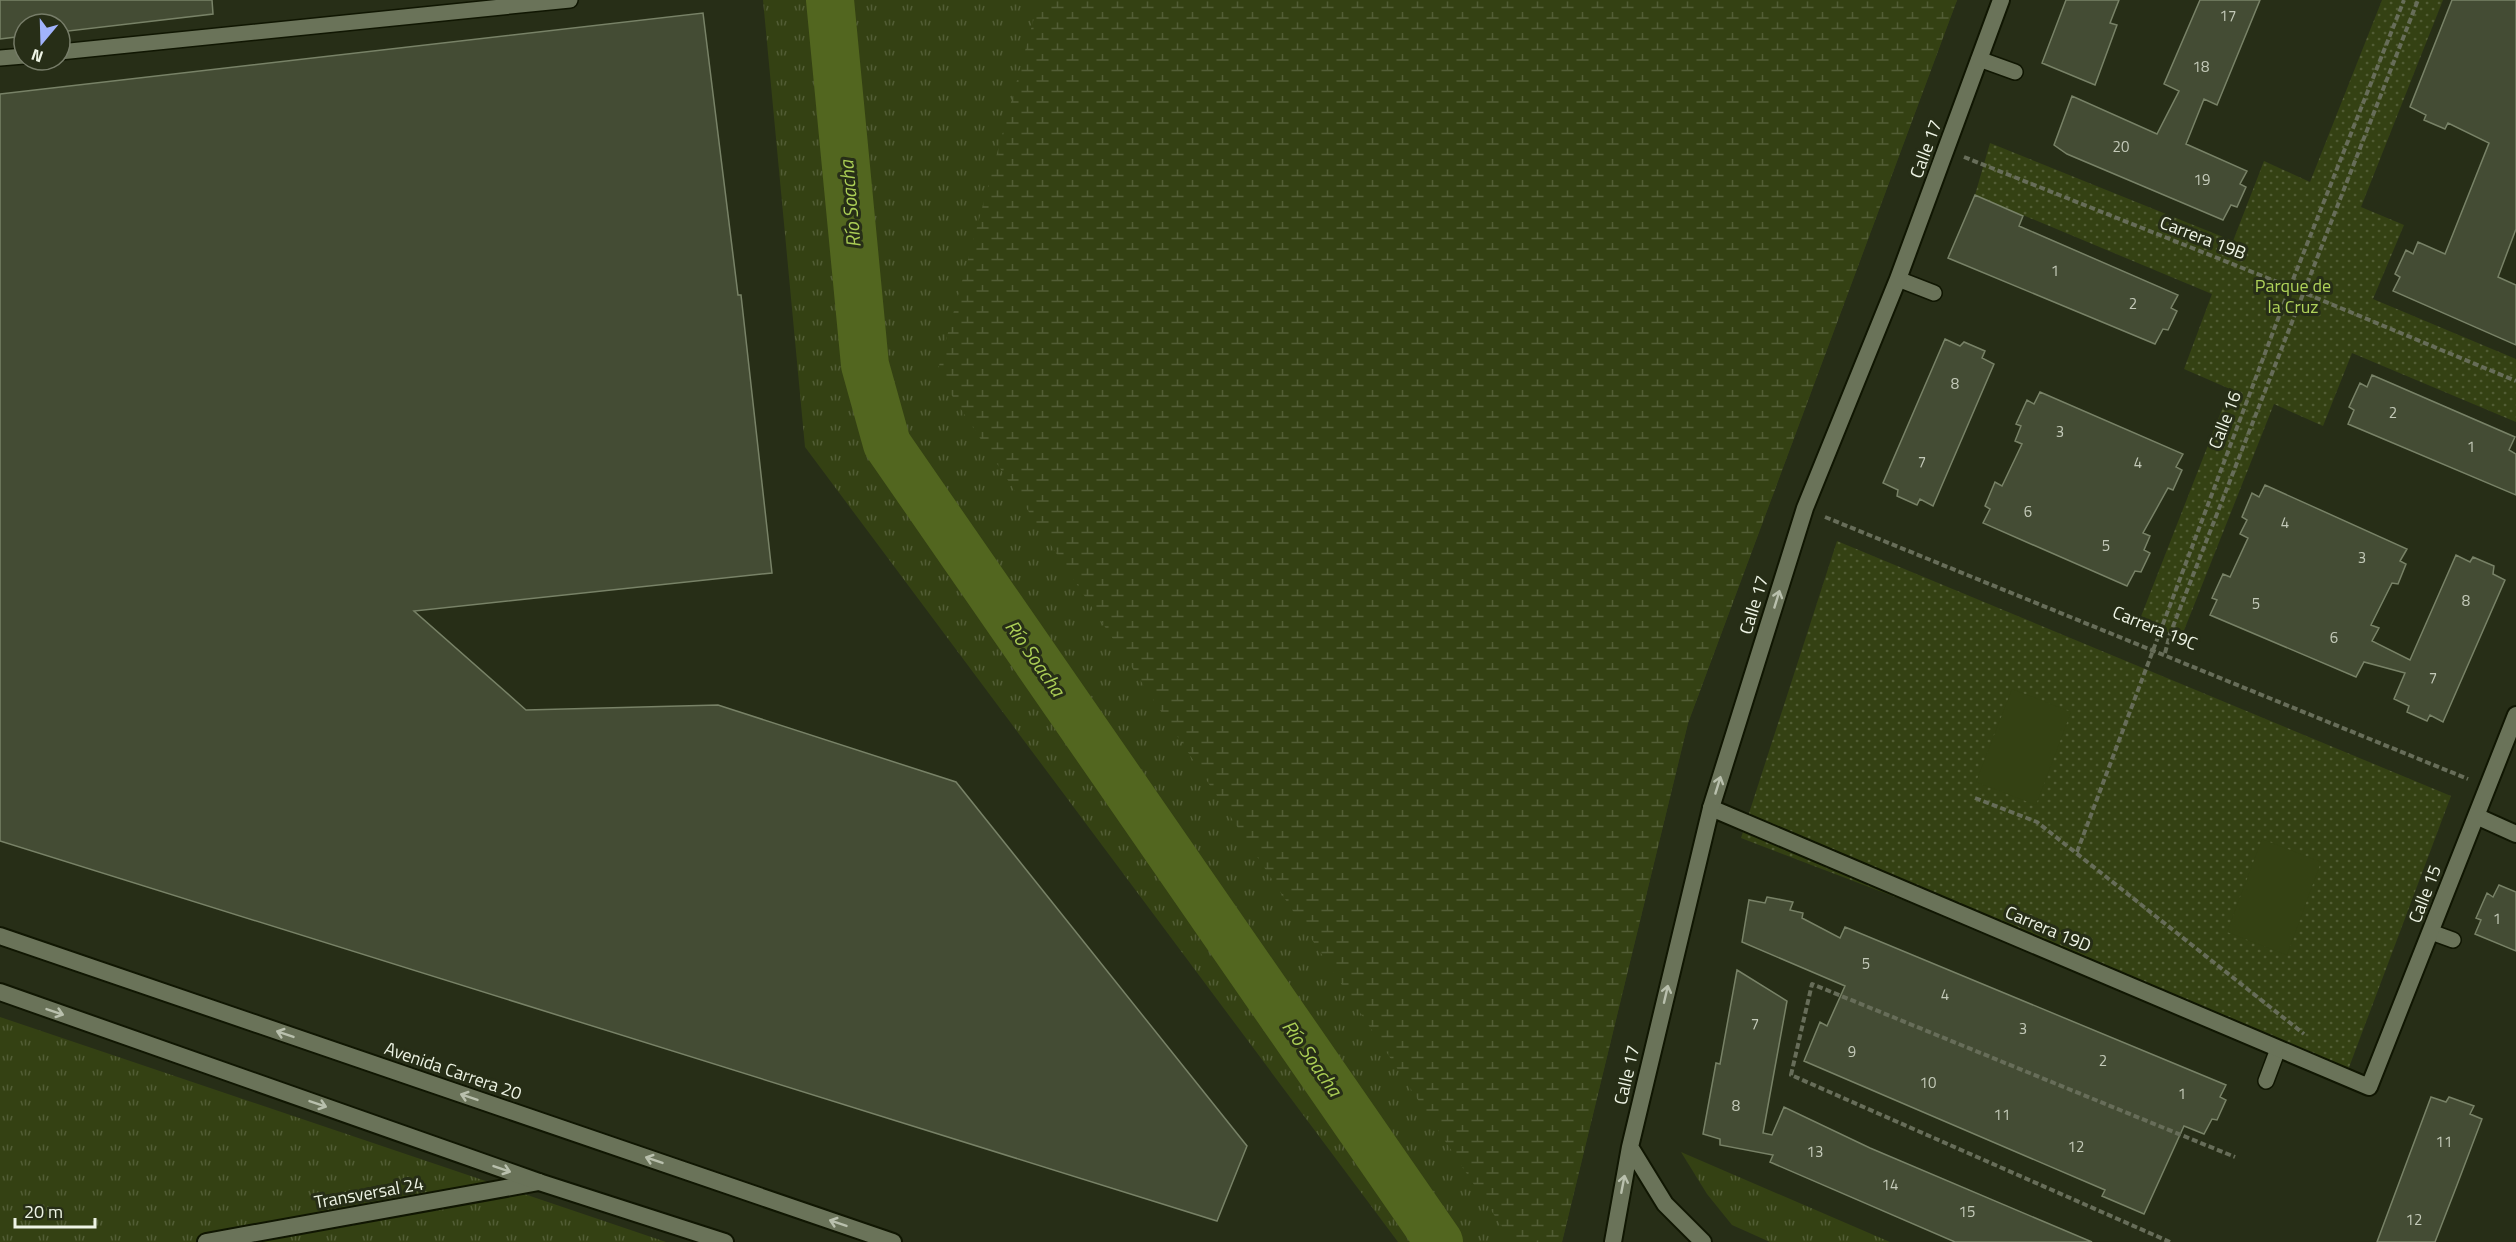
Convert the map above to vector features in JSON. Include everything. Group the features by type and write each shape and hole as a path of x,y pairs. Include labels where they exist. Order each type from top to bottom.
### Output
{"street":[{"name":"Calle 17","path":"1613,1242 1630,1147 1711,808 1805,508 1898,279 2001,0"},
{"name":"Calle 15","path":"2369,1087 2516,715"},
{"name":"Carrera 19D","path":"1711,808 2369,1087"},
{"path":"2476,816 2516,834"},
{"name":"Avenida Carrera 20","path":"0,936 894,1242"},
{"path":"0,992 539,1182 725,1242"},
{"path":"1630,1147 1665,1204 1703,1242"},
{"name":"Transversal 24","path":"206,1242 539,1182"}],"lane":[{"path":"72,51 570,0"},
{"path":"1979,59 2014,72"},
{"path":"1898,279 1934,293"},
{"path":"2431,932 2453,940"},
{"path":"2266,1081 2278,1048"}],"path":[{"name":"Calle 16","path":"2077,852 2290,287 2404,0"},
{"path":"2165,653 2170,634 2418,0"},
{"name":"Carrera 19B","path":"1947,148 1981,166 2304,292 2516,381"},
{"name":"Carrera 19C","path":"1805,508 2165,653 2488,787"},
{"path":"1975,798 2037,822 2312,1041"},
{"path":"2170,1242 1791,1075 1812,984 2235,1157"}],"green space":[{"path":"763,0 1957,0 1688,723 1562,1242 1398,1242 805,447"},
{"path":"1046,0 1957,0 1688,723 1562,1242 1512,1242 937,373 1034,18"},
{"name":"Parque de la Cruz","path":"2382,0 2443,0 2361,207 2404,225 2373,299 2516,359 2516,422 2352,353 2323,426 2274,404 2181,638 2140,619 2230,389 2184,369 2212,294 1975,195 1990,143 2233,241 2264,161 2310,182"},
{"path":"1837,541 2451,796 2348,1070 1741,838"},
{"path":"2012,689 2071,712 2036,805 1976,782"},
{"path":"2262,839 2321,862 2287,955 2227,932"},
{"path":"0,1017 666,1242 0,1242"},
{"path":"1681,1152 1890,1242 1770,1242 1732,1225 1707,1194"}],"building":[{"path":"0,0 212,0 213,14 72,31 72,12 12,12 12,38 0,39"},
{"path":"2066,0 2119,0 2110,23 2117,25 2095,85 2042,63"},
{"path":"2200,0 2260,0 2217,105 2204,99 2186,144 2247,171 2240,184 2246,187 2237,207 2231,205 2223,220 2067,154 2054,145 2072,96 2157,134 2179,91 2164,84"},
{"path":"2452,0 2516,0 2516,229 2498,277 2516,285 2516,345 2393,291 2400,277 2395,274 2406,250 2413,254 2418,242 2445,254 2489,143 2448,123 2445,129 2424,120 2426,115 2410,107"},
{"path":"703,13 738,295 741,295 772,573 414,611 526,710 718,705 956,782 1247,1146 1217,1221 0,841 0,94"},
{"path":"1975,195 2023,216 2019,226 2178,295 2171,308 2177,311 2168,330 2163,329 2155,344 1948,258"},
{"path":"1945,339 1960,346 1964,342 1985,351 1982,358 1994,364 1933,506 1920,499 1917,505 1897,496 1898,490 1883,483"},
{"path":"2372,375 2515,437 2509,450 2516,454 2516,495 2348,424 2354,410 2349,407 2360,383 2367,387"},
{"path":"2040,392 2183,454 2176,467 2182,470 2173,490 2168,488 2143,533 2150,536 2144,550 2150,553 2141,572 2135,571 2127,586 1983,523 1990,509 1985,506 1995,482 2002,486 2022,444 2015,441 2021,426 2016,424 2027,400 2034,404"},
{"path":"2265,485 2407,549 2400,561 2406,564 2398,584 2392,583 2371,625 2379,628 2372,641 2410,660 2456,555 2470,562 2473,557 2494,566 2493,574 2505,580 2443,722 2430,715 2427,721 2407,712 2409,706 2394,699 2405,673 2364,662 2356,677 2210,615 2217,600 2212,598 2223,574 2230,577 2248,538 2240,534 2247,520 2242,517 2252,493 2259,497"},
{"path":"2499,885 2516,892 2516,951 2475,934 2481,920 2476,918 2487,893 2493,897"},
{"path":"1767,897 1793,902 1790,910 1803,913 1802,918 1840,938 1845,927 2226,1085 2220,1097 2226,1100 2217,1120 2212,1119 2204,1134 2184,1126 2144,1214 2102,1196 2105,1190 1804,1061 1820,1022 1827,1026 1845,986 1742,942 1749,900 1765,903"},
{"path":"1737,970 1787,1001 1763,1133 1772,1135 1784,1107 1870,1148 2092,1242 1955,1242 1770,1162 1773,1155 1720,1145 1720,1139 1703,1134 1716,1063 1720,1064"},
{"path":"2431,1097 2446,1102 2449,1097 2474,1106 2470,1114 2482,1119 2435,1242 2377,1242"}],"waterway":[{"name":"Río Soacha","path":"830,0 865,365 887,444 1439,1242"}]}
